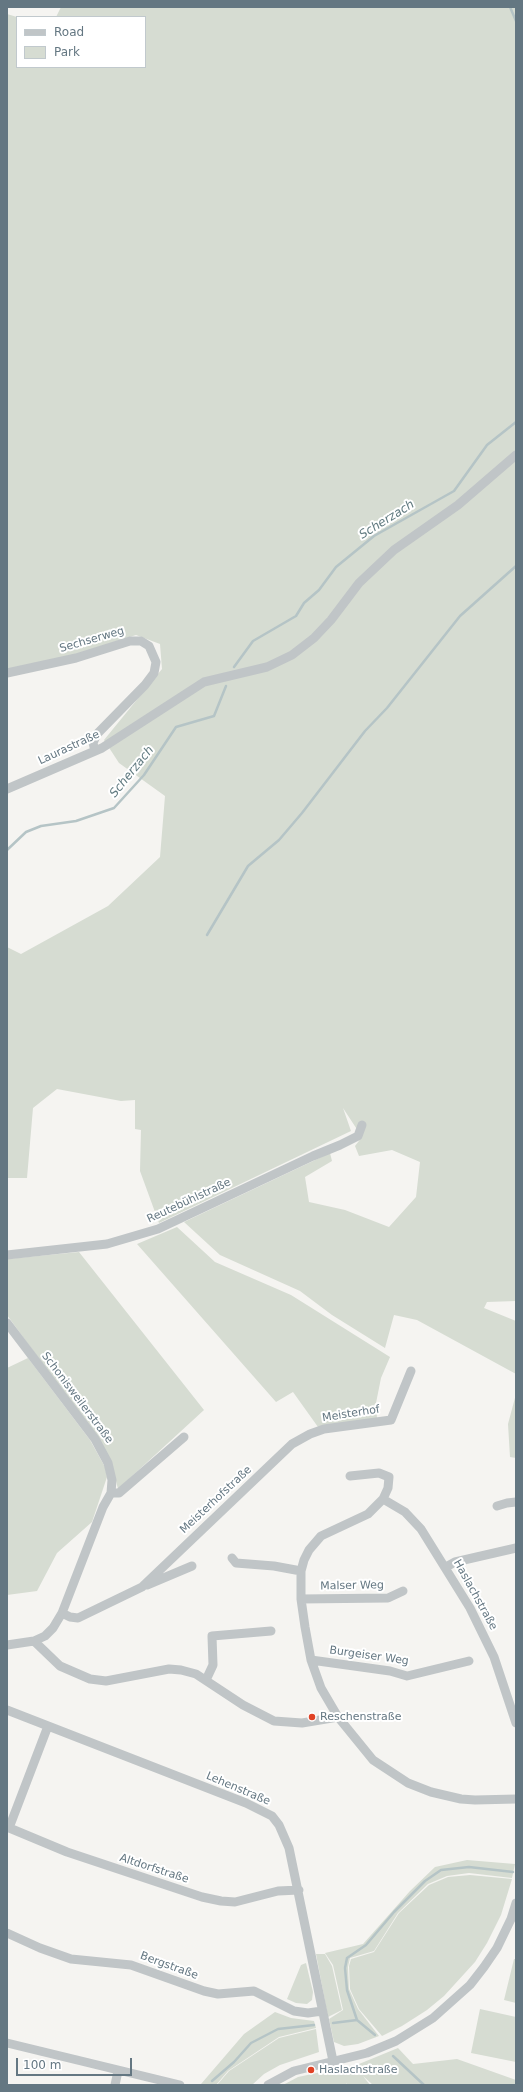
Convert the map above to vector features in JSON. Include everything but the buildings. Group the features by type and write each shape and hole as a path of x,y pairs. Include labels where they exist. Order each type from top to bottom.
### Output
{"street":[{"name":"Laurastraße","path":"7,789 95,751 139,725 184,693 204,682 267,667 292,655 314,638 331,620 359,583 394,550 458,505 516,454"},
{"name":"Sechserweg","path":"7,673 76,658 130,640 141,641 149,646 156,662 154,673 145,685 97,734 93,743 95,751"},
{"name":"Reutebühlstraße","path":"7,1255 107,1244 158,1229 312,1156 358,1136 362,1125"},
{"name":"Schonisweilerstraße","path":"7,1323 99,1446 108,1463 112,1480 111,1493 103,1507 62,1613 45,1636 34,1641 7,1645"},
{"name":"Meisterhof","path":"310,1434 324,1429 391,1420 411,1371"},
{"name":"Meisterhofstraße","path":"142,1587 292,1444 310,1434"},
{"path":"111,1493 120,1493 184,1437"},
{"path":"350,1476 379,1474 389,1477 388,1488 383,1499 368,1514 321,1536 309,1550 301,1571 301,1599 311,1660 321,1688 338,1717 373,1760 408,1783 431,1792 461,1799 516,1799"},
{"name":"Haslachstraße","path":"383,1499 405,1512 421,1529 446,1567 470,1608 490,1648 516,1718"},
{"path":"497,1506 516,1502"},
{"path":"446,1567 455,1562 516,1548"},
{"path":"232,1558 236,1563 274,1566 301,1571"},
{"name":"Meisterhofstraße","path":"62,1613 70,1617 78,1618 142,1587 192,1566"},
{"name":"Malser Weg","path":"301,1599 388,1598 403,1592"},
{"path":"206,1680 213,1665 212,1636 271,1631"},
{"path":"34,1641 60,1666 90,1679 106,1681 170,1669 196,1674 243,1705 274,1721 302,1723 338,1717"},
{"name":"Burgeiser Weg","path":"311,1660 390,1671 406,1676 469,1661"},
{"name":"Lehenstraße","path":"7,1710 246,1803 272,1816 285,1835 299,1890 333,2061"},
{"path":"8,1827 48,1726"},
{"name":"Altdorfstraße","path":"8,1827 67,1852 202,1897 220,1901 235,1902 278,1891 299,1890"},
{"path":"268,2085 294,2071 366,2053 396,2041 433,2018 451,2004 470,1985 497,1948 511,1919 516,1903"},
{"name":"Bergstraße","path":"7,1933 40,1948 71,1959 131,1965 204,1991 218,1994 254,1991 294,2011 308,2013 322,2011"},
{"path":"8,2047 180,2085"},
{"path":"115,2085 118,2071"}],"green space":[{"path":"61,7 516,7 516,1301 487,1302 484,1308 516,1321 516,1374 417,1320 394,1315 385,1348 332,1315 300,1291 220,1255 184,1222 330,1153 332,1161 305,1177 309,1202 345,1210 389,1227 416,1197 420,1162 392,1150 359,1156 355,1146 362,1137 343,1108 351,1131 159,1223 140,1171 141,1130 135,1129 135,1100 121,1101 57,1089 33,1108 27,1178 7,1178 7,947 21,954 108,906 160,857 165,796 119,763 104,740 162,669 160,644 136,635 76,654 7,669 7,14 16,17 16,68 146,68 146,16 56,16"},
{"path":"177,1227 215,1262 291,1295 390,1357 381,1378 376,1403 377,1418 318,1427 293,1392 276,1402 137,1244"},
{"path":"79,1252 204,1410 118,1489 113,1469 102,1445 7,1315 7,1259"},
{"path":"28,1358 90,1440 105,1467 107,1477 92,1522 57,1553 37,1591 7,1595 7,1368"},
{"path":"516,1394 516,1458 510,1457 508,1424"},
{"path":"467,1860 515,1864 512,1878 469,1873 447,1876 428,1884 398,1913 374,1951 350,1958 348,1967 349,1989 358,2009 379,2036 358,2044 344,2046 334,2042 329,2019 343,2010 333,1965 325,1953 363,1944 410,1891 435,1867"},
{"path":"470,1875 512,1879 501,1915 487,1943 475,1962 444,1996 427,2010 402,2026 382,2036 359,2009 350,1989 349,1966 351,1959 374,1952 399,1913 429,1885 448,1877"},
{"path":"316,1954 325,1954 332,1966 342,2010 328,2017"},
{"path":"514,1959 516,1959 516,2003 504,2000"},
{"path":"306,1963 313,1992 312,2000 307,2004 296,2003 287,1999 301,1965"},
{"path":"480,2009 516,2017 516,2062 471,2053"},
{"path":"275,2012 291,2018 314,2021 316,2028 279,2037 228,2071 216,2085 201,2084 244,2034"},
{"path":"316,2029 319,2052 280,2065 264,2074 252,2085 217,2085 229,2071 279,2038"},
{"path":"398,2048 413,2064 457,2059 516,2080 516,2085 373,2085 363,2076 370,2085 346,2085 347,2083 345,2085 283,2085 298,2077 359,2064"}],"waterway":[{"path":"510,7 516,21"},
{"name":"Scherzach","path":"234,667 253,641 296,616 304,603 319,590 336,567 374,536 454,491 487,445 516,422"},
{"path":"207,935 248,866 279,840 302,813 365,731 387,708 460,616 516,566"},
{"name":"Scherzach","path":"7,850 26,832 41,826 76,821 114,808 144,775 176,727 214,716 226,686"},
{"path":"357,2020 347,1990 345,1968 347,1958 366,1945 394,1912 425,1881 441,1870 469,1867 513,1872"},
{"path":"333,2023 357,2020 375,2035"},
{"path":"212,2081 234,2062 251,2043 278,2029 314,2025"},
{"path":"393,2056 424,2085"}],"place":[{"name":"Reschenstraße","path":"312,1717"},
{"name":"Haslachstraße","path":"311,2070"}]}
